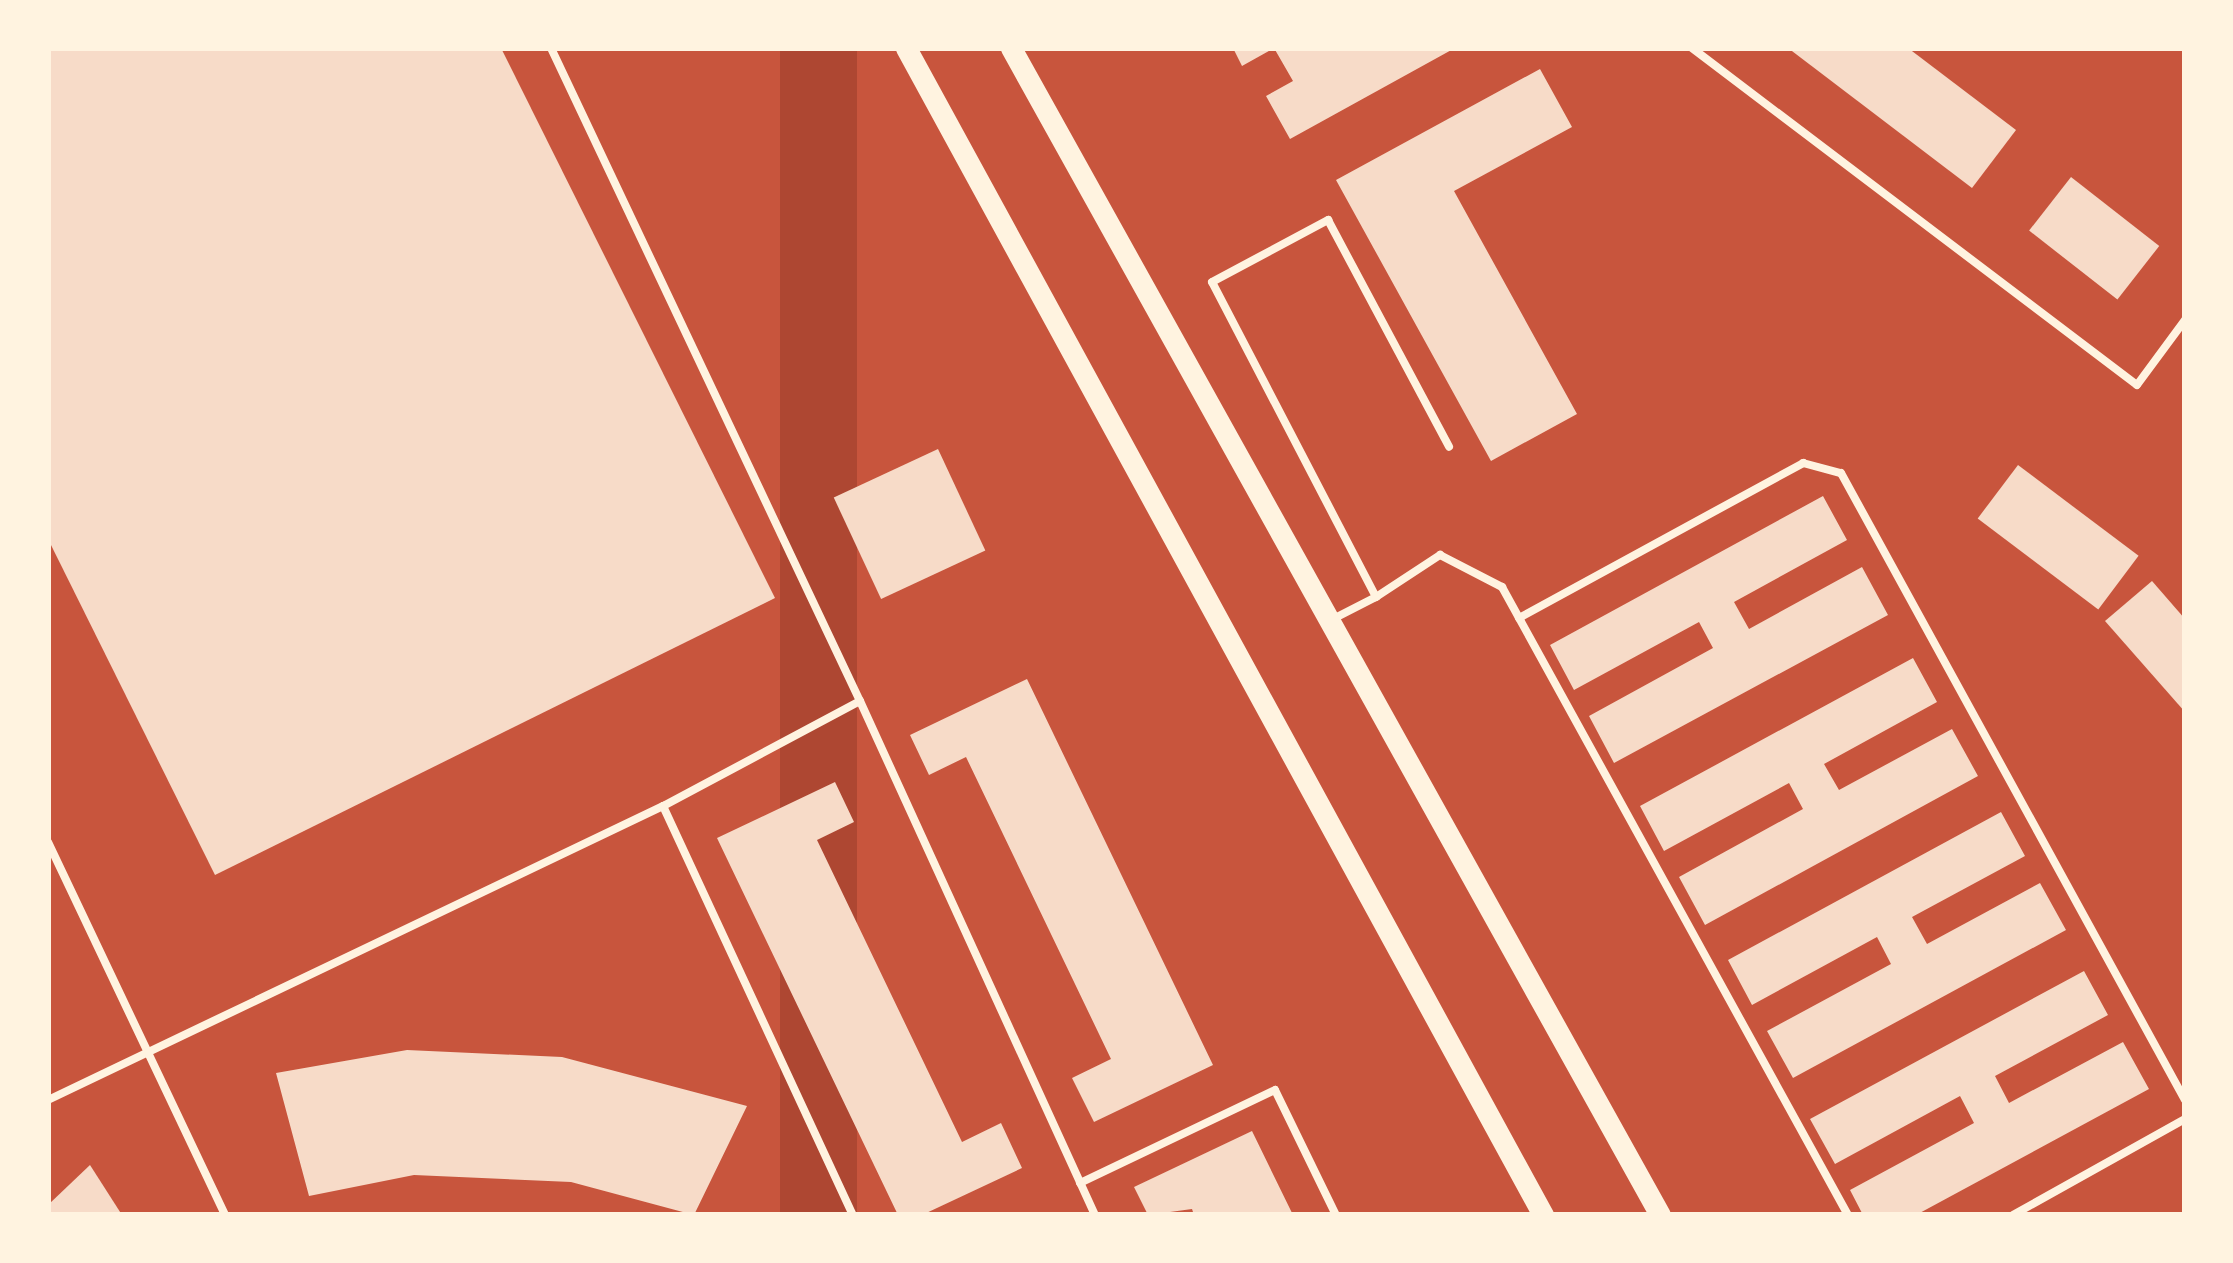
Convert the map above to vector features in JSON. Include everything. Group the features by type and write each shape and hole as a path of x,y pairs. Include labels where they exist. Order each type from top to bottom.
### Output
{"main road":[{"path":"906,48 1543,1215"},
{"path":"1011,48 1660,1215"}],"lane":[{"path":"551,48 860,701 1095,1215"},
{"path":"1692,48 2137,385 2185,320"},
{"path":"1376,597 1212,282 1328,220 1449,447"},
{"path":"1519,618 1803,463 1841,473 2185,1100"},
{"path":"1330,620 1376,597 1440,555 1502,587 1848,1215"},
{"path":"48,1100 663,806 860,701"},
{"path":"663,806 853,1215"},
{"path":"48,842 225,1215"},
{"path":"1080,1183 1275,1090 1336,1215"},
{"path":"2013,1215 2185,1119"}],"shaded area":[{"path":"780,48 857,48 857,1215 780,1215"}],"building":[{"path":"48,48 501,48 775,598 215,875 48,539"},
{"path":"1233,48 1274,48 1242,66"},
{"path":"1274,48 1455,48 1290,139 1266,96 1293,81"},
{"path":"1788,48 1908,48 2016,130 1972,188"},
{"path":"1540,69 1572,127 1454,191 1577,414 1491,461 1336,180"},
{"path":"2071,177 2159,246 2117,300 2029,231"},
{"path":"938,449 985,551 881,599 834,498"},
{"path":"2018,465 2139,556 2098,609 1978,519"},
{"path":"1823,496 1847,540 1734,602 1749,629 1862,567 1888,615 1614,763 1589,716 1713,648 1699,622 1574,690 1550,645"},
{"path":"2152,581 2185,619 2185,712 2105,621"},
{"path":"1913,658 1937,702 1824,764 1839,790 1952,729 1978,776 1705,925 1679,877 1803,809 1789,783 1664,851 1640,806"},
{"path":"1027,679 1213,1065 1094,1122 1072,1078 1111,1059 966,757 929,775 910,735"},
{"path":"835,782 854,822 817,840 962,1142 1001,1123 1022,1168 922,1215 898,1215 717,838"},
{"path":"2001,812 2025,856 1912,917 1927,944 2040,883 2066,930 1793,1078 1767,1031 1891,964 1877,937 1752,1005 1728,960"},
{"path":"2084,971 2108,1015 1995,1076 2009,1103 2123,1042 2149,1089 1916,1215 1863,1215 1850,1190 1974,1123 1960,1096 1835,1164 1810,1119"},
{"path":"407,1050 562,1057 747,1106 694,1215 571,1182 414,1175 309,1196 276,1073"},
{"path":"1252,1131 1293,1215 1194,1215 1192,1209 1148,1215 1134,1187"},
{"path":"90,1165 122,1215 48,1215 48,1205"}]}
